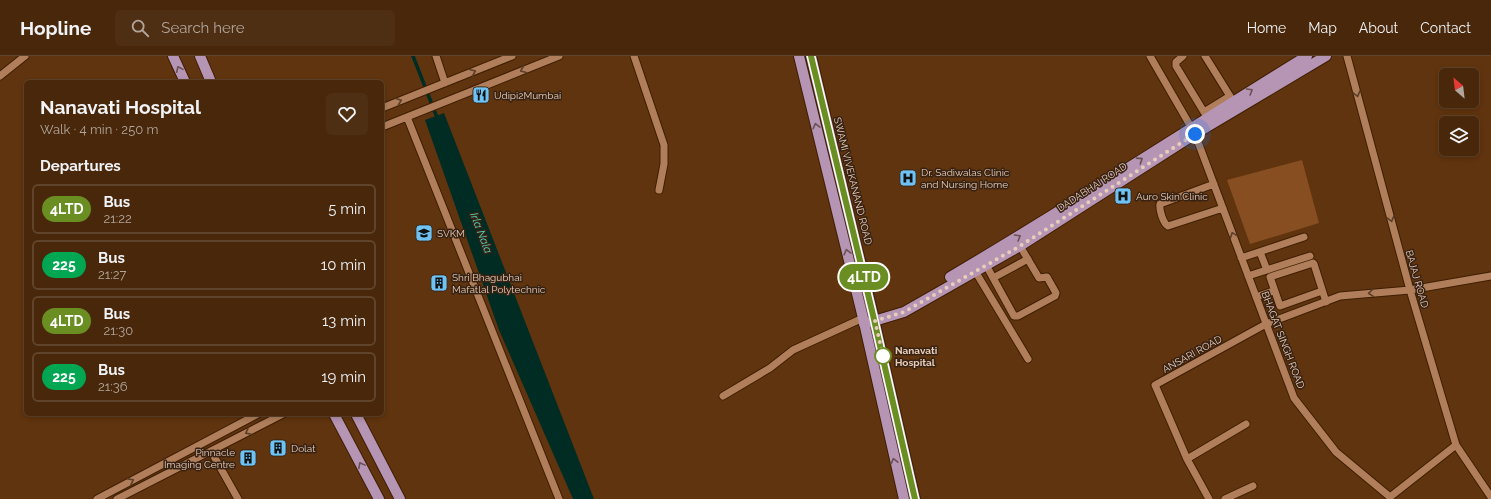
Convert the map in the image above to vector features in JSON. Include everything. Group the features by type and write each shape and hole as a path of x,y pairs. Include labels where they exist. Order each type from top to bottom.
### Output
{"main road":[{"path":"173,56 183,80"},
{"path":"200,56 210,80"},
{"path":"799,56 864,321 904,499"},
{"name":"SWAMI VIVEKANAND ROAD","path":"811,56 874,318 915,499"},
{"name":"DADABHAI ROAD","path":"864,321 904,312 1020,246 1193,131 1206,115 1231,99 1307,56"},
{"name":"DADABHAI ROAD","path":"874,318 901,307 1056,215 1193,131 1326,56"},
{"path":"335,416 379,499"},
{"path":"357,416 400,499"}],"street":[{"path":"0,76 25,56"},
{"path":"436,56 445,83"},
{"path":"384,107 512,56"},
{"path":"384,126 559,56"},
{"path":"634,56 664,145 664,164 659,190"},
{"name":"BHAGAT SINGH ROAD","path":"1150,56 1193,131 1220,208 1241,258 1294,398 1336,452 1390,497 1456,445"},
{"path":"1183,56 1176,62 1176,66 1206,115"},
{"path":"1205,56 1231,99"},
{"name":"BAJAJ ROAD","path":"1347,56 1410,290 1456,445 1491,497"},
{"path":"407,117 559,499"},
{"path":"1212,184 1160,204 1159,207 1165,224 1168,226 1220,208"},
{"path":"1241,258 1304,237"},
{"path":"986,265 1012,313 1014,316 1018,316 1056,294 1047,277 1039,278 1020,246"},
{"path":"1260,252 1267,270"},
{"path":"1248,276 1310,256"},
{"path":"993,278 1028,259"},
{"path":"1322,291 1280,306 1270,277 1311,263 1314,264 1326,302"},
{"path":"975,271 1028,359"},
{"path":"1266,324 1340,296 1410,290 1491,276"},
{"path":"1256,297 1274,291"},
{"path":"1301,298 1305,310"},
{"path":"1003,318 1012,313"},
{"path":"723,396 770,368 793,350 852,324 864,321"},
{"name":"ANSARI ROAD","path":"1187,459 1156,385 1266,324"},
{"path":"97,499 254,416"},
{"path":"117,499 279,416"},
{"path":"1208,499 1187,459 1246,424"},
{"path":"211,451 238,499"},
{"path":"1226,499 1253,486"}],"shaded area":[{"path":"1302,160 1319,223 1250,244 1227,180"}],"water":[{"path":"444,113 594,499 573,499 499,330 425,120"}],"waterway":[{"name":"Irla Nala","path":"413,56 438,120"}],"bus line":[{"name":"4LTD","path":"811,56 883,357 902,449 915,499"}],"place":[{"name":"Udipi2Mumbai","path":"481,95"},
{"name":"Dr. Sadiwalas Clinic and Nursing Home","path":"908,178"},
{"name":"Auro Skin Clinic","path":"1123,196"},
{"name":"SVKM","path":"424,233"},
{"name":"Shri Bhagubhai Mafatlal Polytechnic","path":"439,283"},
{"name":"Nanavati Hospital","path":"883,356"},
{"name":"Dolat","path":"278,448"},
{"name":"Pinnacle Imaging Centre","path":"248,458"}],"route":[{"path":"883,356 875,321 904,312 1020,246 1195,134"}]}
